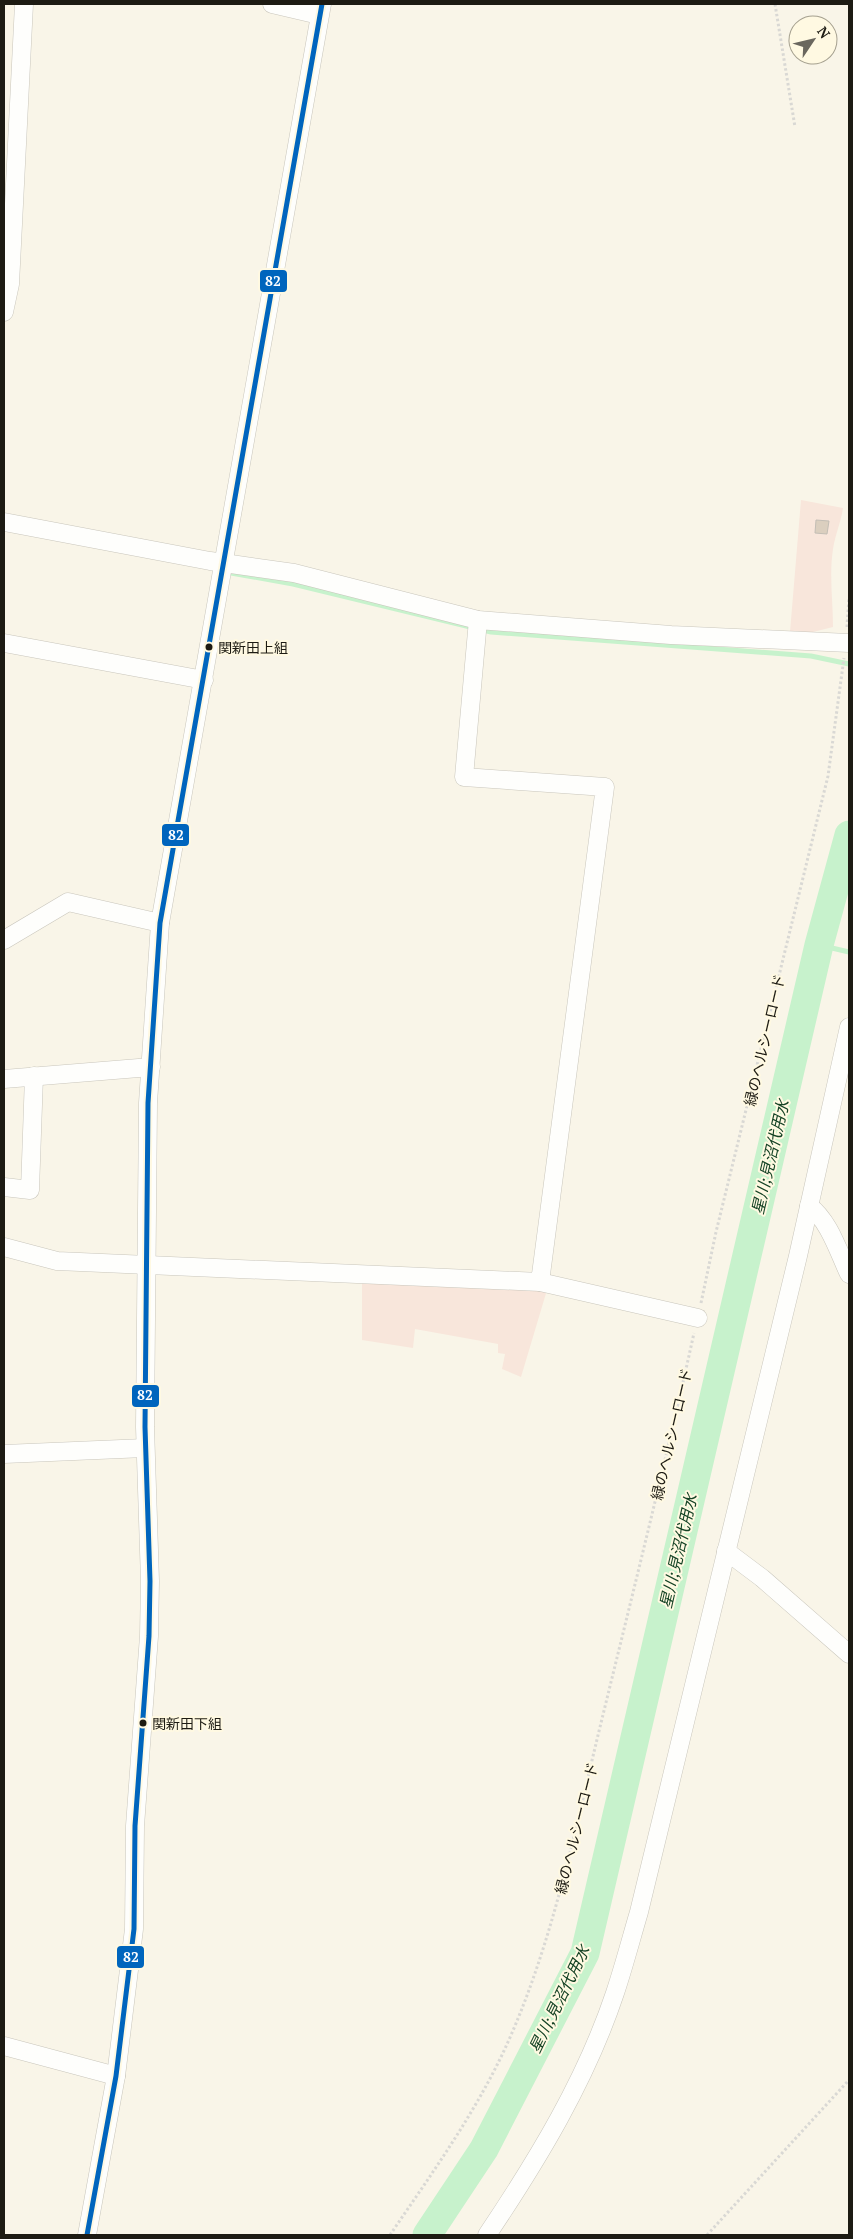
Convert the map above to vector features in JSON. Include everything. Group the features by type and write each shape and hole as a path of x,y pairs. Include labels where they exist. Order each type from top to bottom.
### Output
{"street":[{"path":"4,312 10,284 24,4"},
{"path":"87,2235 116,2076 134,1929 135,1826 149,1636 150,1581 145,1448 148,1103 160,923 321,10 272,4"},
{"path":"4,522 103,542 294,573 478,620 754,640 847,642"},
{"path":"478,620 464,777 605,787 540,1282"},
{"path":"4,643 204,680"},
{"path":"4,940 68,902 160,923"},
{"path":"487,2235 522,2183 558,2120 596,2043 615,1993 639,1912 809,1206 849,1027"},
{"path":"4,1079 151,1067"},
{"path":"4,1187 30,1190 34,1076"},
{"path":"809,1206 815,1210 828,1229 849,1274"},
{"path":"4,1247 57,1262 148,1264 540,1282 698,1318"},
{"path":"4,1454 145,1448"},
{"path":"726,1551 762,1578 849,1654"},
{"path":"4,2046 116,2076"}],"path":[{"path":"775,4 795,127"},
{"name":"緑のヘルシーロード","path":"390,2235 484,2090 508,2042 546,1946 577,1826 698,1318 714,1241 828,776 847,642 849,597"},
{"path":"706,2235 849,2080"}],"shaded area":[{"path":"801,500 843,508 832,559 833,627 813,632 790,632"},
{"path":"362,1281 547,1290 521,1377 502,1369 505,1354 498,1353 498,1344 415,1329 413,1348 362,1340"}],"building":[{"path":"816,520 829,521 827,534 815,533"}],"waterway":[{"path":"231,573 293,584 491,632 811,656 849,664"},
{"name":"星川;見沼代用水","path":"427,2235 484,2149 585,1953 819,945 849,835"},
{"path":"819,945 849,952"}],"transit line":[{"name":"82","path":"87,2235 116,2076 134,1929 135,1826 149,1636 150,1581 145,1427 148,1103 160,923 322,4"}],"place":[{"name":"関新田上組","path":"209,647"},
{"name":"関新田下組","path":"143,1723"}]}
